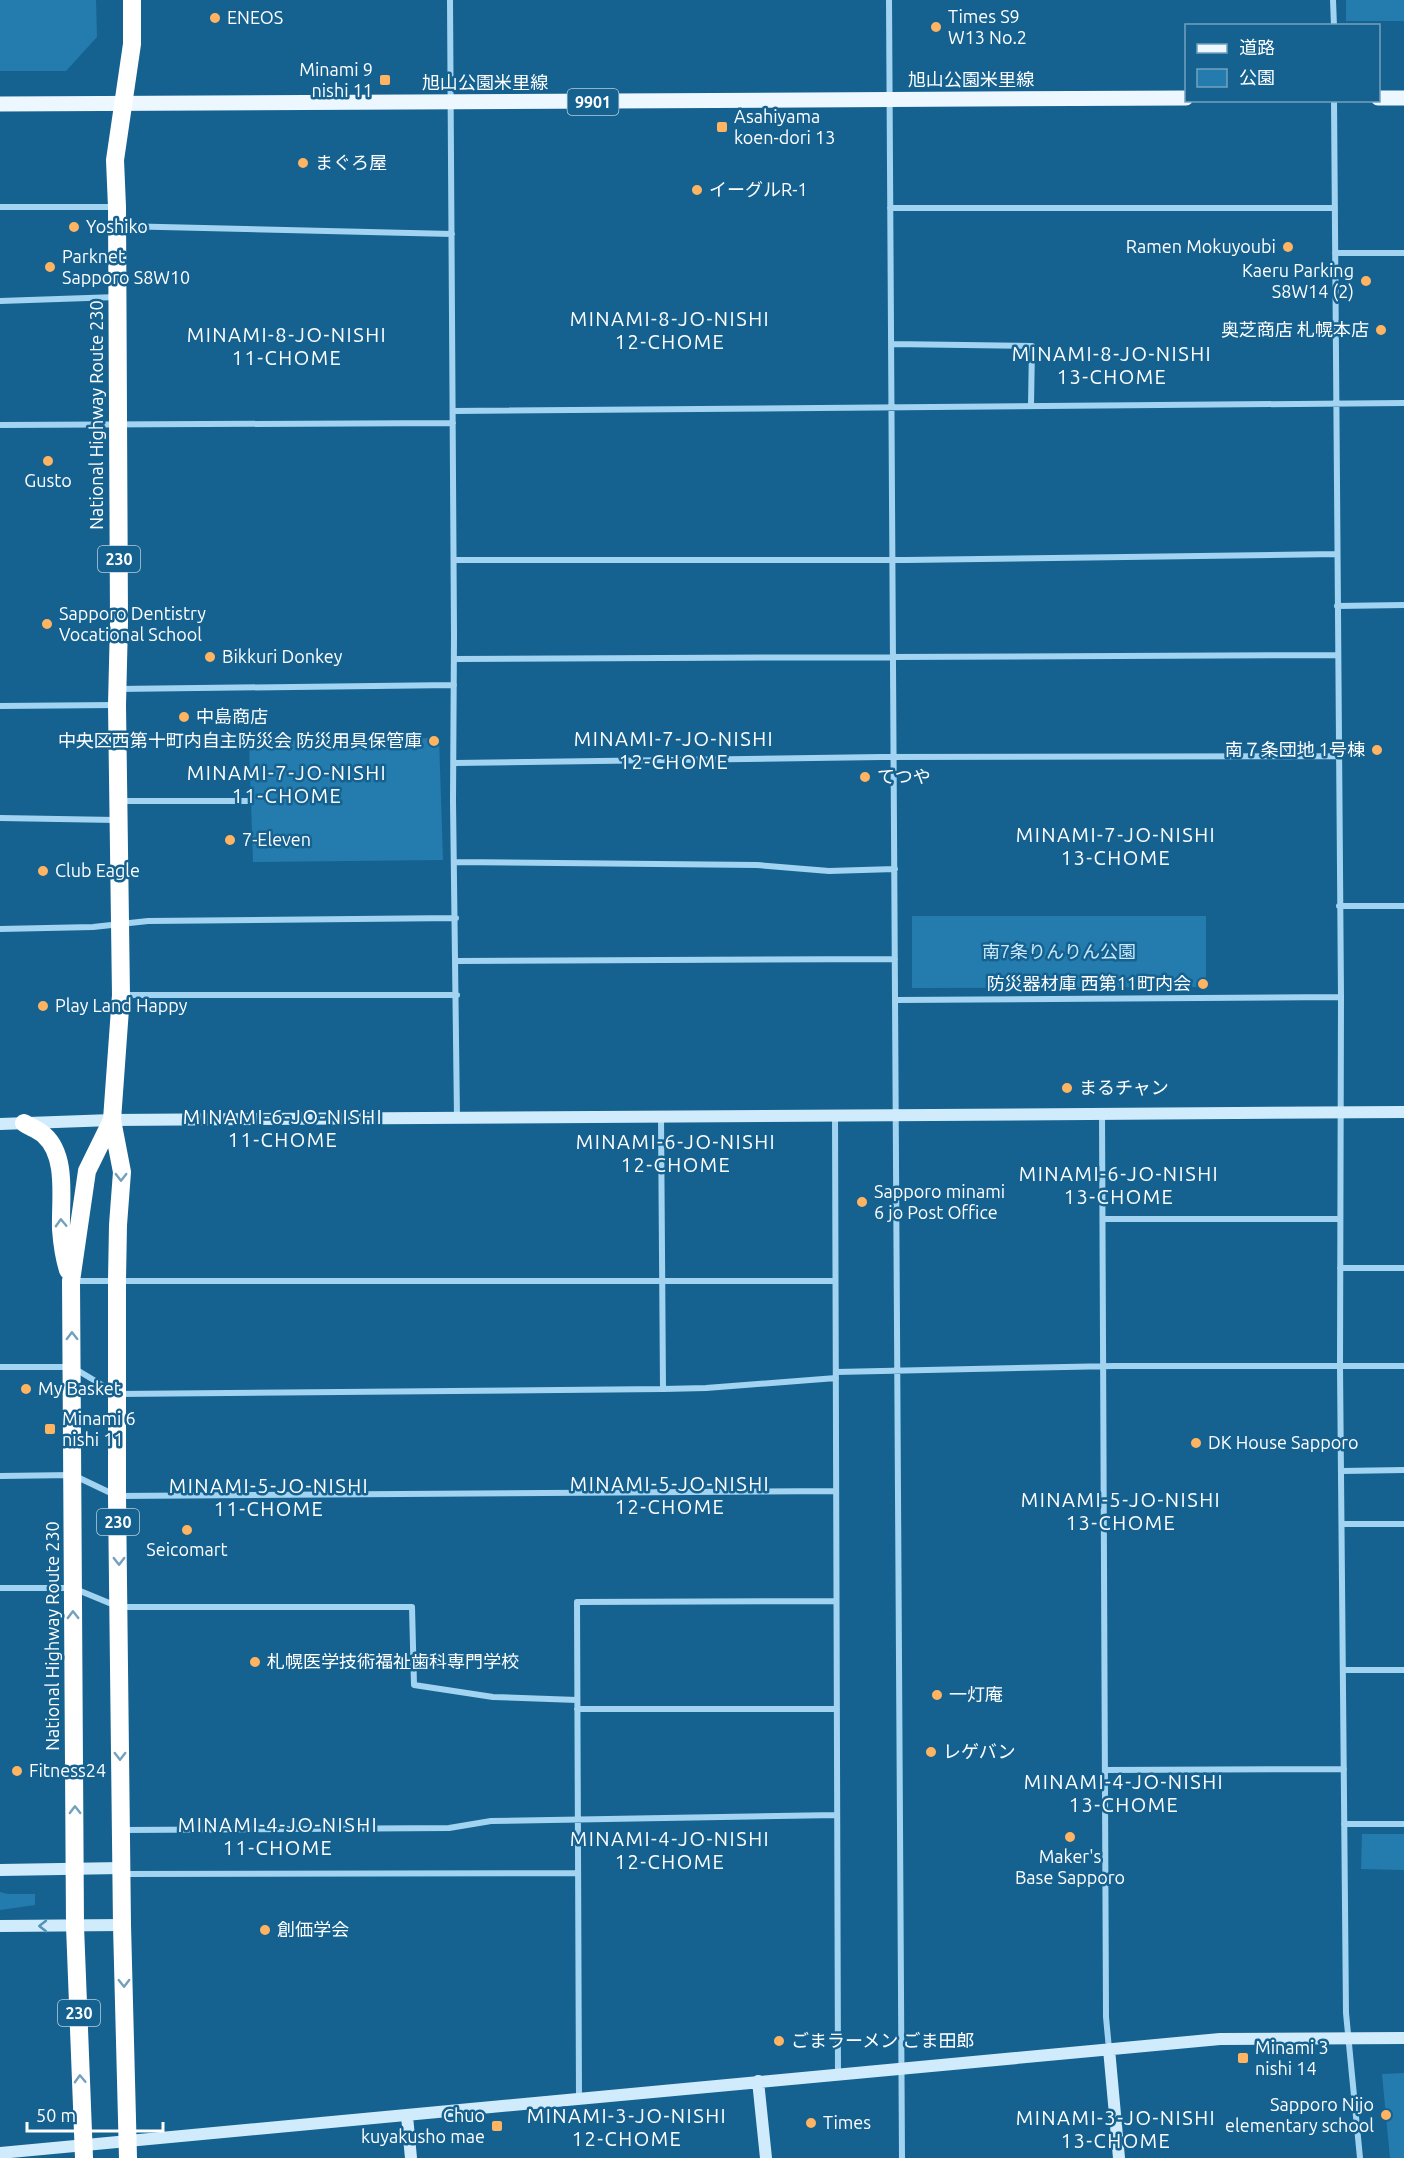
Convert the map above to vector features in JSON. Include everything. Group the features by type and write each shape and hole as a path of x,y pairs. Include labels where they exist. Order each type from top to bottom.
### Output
{"highway":[{"name":"National Highway Route 230","path":"128,2150 122,1925 117,1496 117,1280 122,1172 112,1120 121,995 117,697 117,207 114,160 132,44 132,0"},
{"name":"National Highway Route 230","path":"84,2152 75,1926 71,1281 87,1172 112,1120"},
{"path":"24,1123 44,1135 55,1152 60,1171 61,1232 64,1257 71,1281"}],"main road":[{"name":"旭山公園米里線","path":"0,104 1185,98"},
{"path":"1380,98 1404,98"}],"street":[{"path":"450,0 457,1118"},
{"path":"889,0 902,2158"},
{"path":"1333,0 1334,24"},
{"path":"1334,102 1344,1824 1348,2038 1360,2158"},
{"path":"0,207 117,207"},
{"path":"890,208 1335,208"},
{"path":"116,226 452,234"},
{"path":"1335,253 1404,253"},
{"path":"0,300 117,297"},
{"path":"891,344 1032,346 1031,405"},
{"path":"453,411 1404,403"},
{"path":"0,425 453,423"},
{"path":"454,560 893,560 1337,554"},
{"path":"1337,606 1404,605"},
{"path":"454,659 1338,655"},
{"path":"0,706 117,697 454,686"},
{"path":"455,763 894,757 1338,756"},
{"path":"120,801 251,801"},
{"path":"0,818 120,820"},
{"path":"455,862 758,865 830,871 895,869"},
{"path":"1340,906 1404,906"},
{"path":"0,929 93,927 148,921 456,918"},
{"path":"456,961 896,959"},
{"path":"121,995 457,995"},
{"path":"896,1000 1341,997"},
{"path":"0,1124 112,1120 1404,1112"},
{"path":"1102,1113 1106,2017 1119,2158"},
{"path":"835,1115 838,2074"},
{"path":"661,1116 663,1389"},
{"path":"1103,1219 1340,1219"},
{"path":"1340,1268 1404,1268"},
{"path":"71,1281 835,1281"},
{"path":"0,1367 72,1366 117,1394 706,1388 898,1370 1404,1366"},
{"path":"1342,1471 1404,1470"},
{"path":"0,1476 72,1475 117,1496 836,1491"},
{"path":"1342,1524 1404,1524"},
{"path":"0,1588 73,1588 119,1607 412,1607 414,1685 493,1697 577,1700"},
{"path":"579,2098 577,1602 836,1602"},
{"path":"1343,1670 1404,1670"},
{"path":"577,1709 837,1709"},
{"path":"1105,1770 1344,1769"},
{"path":"121,1830 449,1828 491,1821 837,1815"},
{"path":"1344,1824 1404,1824"},
{"path":"0,1870 578,1873"},
{"path":"0,1926 122,1925"},
{"path":"0,2153 128,2150 407,2116 579,2098 1220,2039 1404,2038"},
{"path":"758,2081 766,2158"},
{"path":"407,2116 411,2158"}],"green space":[{"path":"0,0 96,0 97,37 66,71 0,71"},
{"path":"1346,0 1404,0 1404,21 1346,21"},
{"path":"439,738 443,860 253,862 249,741"},
{"name":"南7条りんりん公園","path":"912,916 1206,916 1206,987 912,988"},
{"path":"1362,1834 1404,1834 1404,1870 1361,1869"},
{"path":"0,1892 35,1894 35,1905 0,1910"},
{"path":"1404,2073 1404,2158 1390,2158 1382,2074"}],"place":[{"name":"ENEOS","path":"215,18"},
{"name":"Times S9 W13 No.2","path":"936,27"},
{"name":"Minami 9 nishi 11","path":"385,80"},
{"name":"Asahiyama koen-dori 13","path":"722,127"},
{"name":"まぐろ屋","path":"303,163"},
{"name":"イーグルR-1","path":"697,190"},
{"name":"Yoshiko","path":"74,227"},
{"name":"Ramen Mokuyoubi","path":"1288,247"},
{"name":"Parknet Sapporo S8W10","path":"50,267"},
{"name":"Kaeru Parking S8W14 (2)","path":"1366,281"},
{"name":"奥芝商店 札幌本店","path":"1381,330"},
{"name":"Gusto","path":"48,461"},
{"name":"Sapporo Dentistry Vocational School","path":"47,624"},
{"name":"Bikkuri Donkey","path":"210,657"},
{"name":"中島商店","path":"184,717"},
{"name":"中央区西第十町内自主防災会 防災用具保管庫","path":"434,741"},
{"name":"南７条団地 1号棟","path":"1377,750"},
{"name":"てつや","path":"865,777"},
{"name":"7-Eleven","path":"230,840"},
{"name":"Club Eagle","path":"43,871"},
{"name":"防災器材庫 西第11町内会","path":"1203,984"},
{"name":"Play Land Happy","path":"43,1006"},
{"name":"まるチャン","path":"1067,1088"},
{"name":"Sapporo minami 6 jo Post Office","path":"862,1202"},
{"name":"My Basket","path":"26,1389"},
{"name":"Minami 6 nishi 11","path":"50,1429"},
{"name":"DK House Sapporo","path":"1196,1443"},
{"name":"Seicomart","path":"187,1530"},
{"name":"札幌医学技術福祉歯科専門学校","path":"255,1662"},
{"name":"一灯庵","path":"937,1695"},
{"name":"レゲバン","path":"931,1752"},
{"name":"Fitness24","path":"17,1771"},
{"name":"Maker's Base Sapporo","path":"1070,1837"},
{"name":"創価学会","path":"265,1930"},
{"name":"ごまラーメン ごま田郎","path":"779,2041"},
{"name":"Minami 3 nishi 14","path":"1243,2058"},
{"name":"Sapporo Nijo elementary school","path":"1386,2115"},
{"name":"Times","path":"811,2123"},
{"name":"Chuo kuyakusho mae","path":"497,2126"}],"district":[{"name":"MINAMI-8-JO-NISHI 12-CHOME","path":"670,330"},
{"name":"MINAMI-8-JO-NISHI 11-CHOME","path":"287,346"},
{"name":"MINAMI-8-JO-NISHI 13-CHOME","path":"1112,366"},
{"name":"MINAMI-7-JO-NISHI 12-CHOME","path":"674,750"},
{"name":"MINAMI-7-JO-NISHI 11-CHOME","path":"287,784"},
{"name":"MINAMI-7-JO-NISHI 13-CHOME","path":"1116,846"},
{"name":"MINAMI-6-JO-NISHI 11-CHOME","path":"283,1128"},
{"name":"MINAMI-6-JO-NISHI 12-CHOME","path":"676,1154"},
{"name":"MINAMI-6-JO-NISHI 13-CHOME","path":"1119,1186"},
{"name":"MINAMI-5-JO-NISHI 12-CHOME","path":"670,1496"},
{"name":"MINAMI-5-JO-NISHI 11-CHOME","path":"269,1498"},
{"name":"MINAMI-5-JO-NISHI 13-CHOME","path":"1121,1512"},
{"name":"MINAMI-4-JO-NISHI 13-CHOME","path":"1124,1794"},
{"name":"MINAMI-4-JO-NISHI 11-CHOME","path":"278,1836"},
{"name":"MINAMI-4-JO-NISHI 12-CHOME","path":"670,1850"},
{"name":"MINAMI-3-JO-NISHI 12-CHOME","path":"627,2128"},
{"name":"MINAMI-3-JO-NISHI 13-CHOME","path":"1116,2130"}]}
